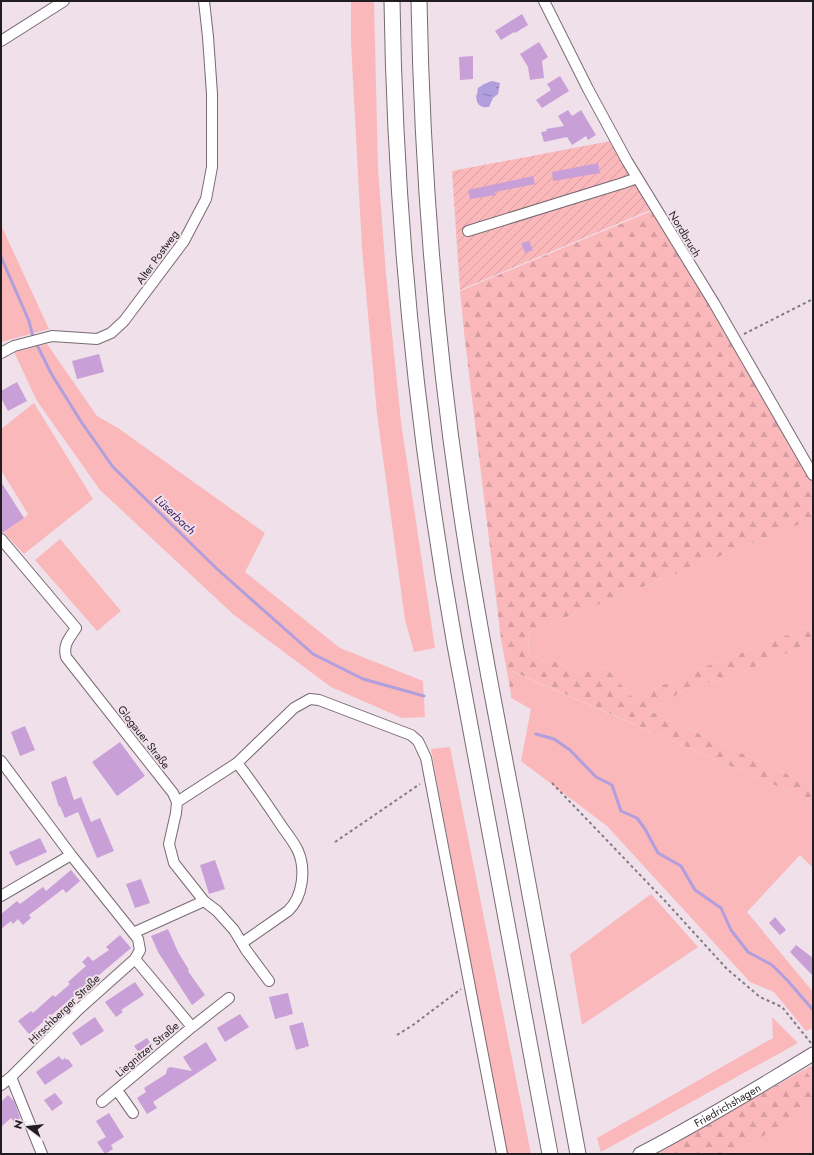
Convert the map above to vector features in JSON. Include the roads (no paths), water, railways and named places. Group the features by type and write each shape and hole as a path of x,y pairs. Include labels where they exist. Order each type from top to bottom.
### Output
{"highway":[{"path":"392,1 392,53 396,136 408,303 431,499 447,601 550,1154"},
{"path":"419,1 426,176 436,303 459,497 484,651 578,1154"}],"main road":[{"name":"Friedrichshagen","path":"640,1154 737,1100 813,1054"}],"street":[{"path":"1,41 64,1"},
{"name":"Alter Postweg","path":"1,353 22,343 52,336 97,339 111,333 124,321 184,241 206,199 212,167 212,94 204,1"},
{"name":"Nordbruch","path":"544,1 588,89 637,178 714,303 813,475"},
{"path":"468,231 623,184 637,178"},
{"name":"Glogauer Straße","path":"1,539 76,628 65,648 66,657 173,793 177,802"},
{"path":"268,981 234,930 217,911 204,901 174,863 169,844 177,802 238,763 294,708 310,699 319,700 411,734 418,741 426,758 502,1154"},
{"path":"1,761 71,855 138,939 140,950 134,959"},
{"path":"238,763 298,851 303,867 302,884 293,906 242,943"},
{"path":"1,896 71,855"},
{"path":"133,933 204,901"},
{"name":"Liegnitzer Straße","path":"134,959 192,1027"},
{"name":"Hirschberger Straße","path":"1,1085 11,1077 79,1009 134,959"},
{"name":"Liegnitzer Straße","path":"102,1102 229,998"},
{"path":"11,1077 42,1153"},
{"name":"Liegnitzer Straße","path":"117,1090 133,1113"}],"water":[{"path":"492,81 500,83 498,94 493,98 489,107 481,106 477,101 476,96 478,88"}],"waterway":[{"name":"Lüserbach","path":"1,257 29,321 33,337 52,375 82,423 113,467 216,568 313,654 363,679 424,696"},
{"name":"Lüserbach","path":"536,734 554,739 570,750 596,777 612,785 621,811 637,818 645,829 658,853 681,866 695,890 721,908 731,930 748,952 772,965 813,1010"}]}
